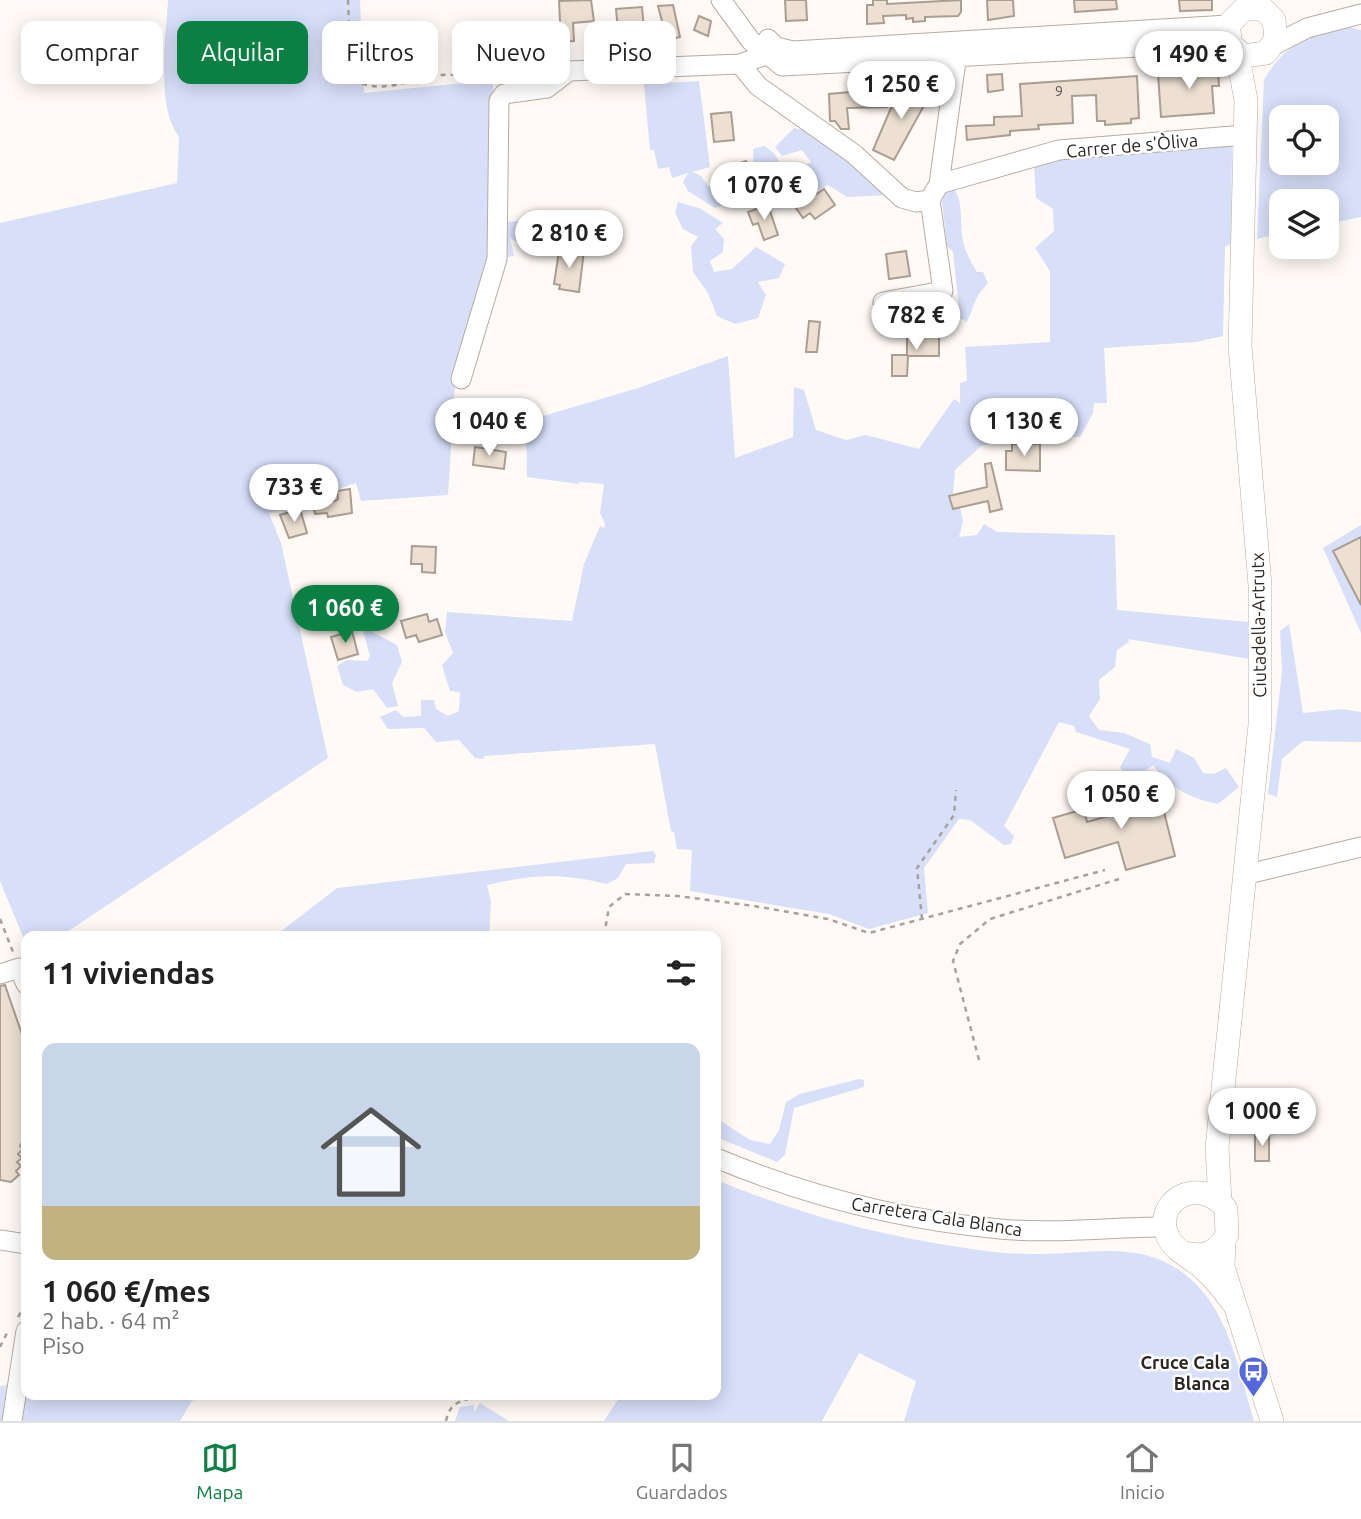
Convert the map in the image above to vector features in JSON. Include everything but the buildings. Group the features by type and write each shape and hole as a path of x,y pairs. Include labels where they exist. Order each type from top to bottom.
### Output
{"main road":[{"path":"1245,21 1252,57 1270,49"},
{"path":"1245,21 1277,33 1255,72 1246,100"},
{"path":"1245,21 1246,100"},
{"name":"Ciutadella-Artrutx","path":"1217,1148 1260,725 1262,618 1240,346 1246,100"},
{"path":"1193,1192 1217,1148"},
{"path":"1217,1148 1220,1201 1229,1217 1223,1267 1272,1421"},
{"path":"1220,1201 1203,1192 1183,1194 1169,1208 1165,1227 1175,1247 1205,1269 1234,1304"},
{"path":"1184,1253 1206,1254 1224,1242"}],"street":[{"path":"721,0 751,41 771,51"},
{"path":"737,0 782,66 1245,21 1307,28"},
{"path":"1270,49 1307,28 1361,14"},
{"path":"883,302 943,290 934,192 958,50"},
{"path":"461,379 497,259 499,101 504,94 547,88 569,71 740,64 771,51"},
{"path":"740,64 758,86 854,154 902,198 916,202 934,192"},
{"name":"Carrer de s'Òliva","path":"934,192 1059,150 1245,135"},
{"path":"1244,875 1361,847"},
{"path":"0,974 21,976"},
{"name":"Carretera Cala Blanca","path":"721,1160 818,1197 947,1222 1034,1231 1165,1227"},
{"path":"0,1240 21,1243"},
{"path":"12,1421 21,1363"}],"path":[{"path":"348,0 351,77 357,82 377,85 402,84 452,75"},
{"path":"922,919 917,867 954,815 956,790"},
{"path":"605,931 609,907 625,894 678,896 754,906 828,919 869,933 1105,870"},
{"path":"979,1060 953,961 960,944 990,919 1119,879"},
{"path":"0,919 21,971"},
{"path":"446,1421 448,1410 458,1400"}],"shaded area":[{"path":"168,0 360,0 361,21 322,21 322,84 364,84 364,93 453,84 493,84 489,262 459,368 451,377 455,384 448,495 361,501 356,483 269,513 281,543 328,758 68,931 21,932 0,881 0,223 177,183 179,136 167,109 164,71"},
{"path":"1346,26 1361,30 1361,217 1339,222 1339,189 1269,189 1269,236 1257,239 1264,80 1280,57 1309,38"},
{"path":"699,81 710,167 692,172 701,176 709,187 718,181 731,191 726,204 715,208 688,191 683,182 688,173 672,178 669,167 658,169 654,150 650,150 644,84"},
{"path":"794,128 821,137 834,145 888,195 847,197 828,185 781,209 767,195 756,176 753,149 764,146 774,153 783,168 779,181 785,186 799,183 799,169 811,162 802,150 782,156 775,147"},
{"path":"1232,144 1231,244 1225,247 1223,336 1196,342 1104,348 1107,403 1094,403 1093,413 1080,437 1054,436 1036,418 1007,427 995,443 981,446 955,470 953,495 950,496 953,509 960,507 963,521 959,537 977,535 984,524 997,532 1115,535 1117,610 1249,622 1250,659 1128,639 1129,642 1117,650 1115,667 1099,680 1100,699 1089,716 1099,730 1124,733 1150,744 1152,757 1170,763 1176,749 1194,758 1203,773 1214,774 1226,768 1239,787 1218,804 1181,791 1153,765 1145,771 1125,774 1120,767 1130,749 1076,732 1074,726 1059,722 1004,826 1014,836 1011,844 1004,845 970,820 959,819 924,868 928,913 869,929 829,914 690,891 692,850 677,849 674,832 671,831 655,744 484,756 483,759 475,758 459,740 436,742 424,728 388,729 380,717 396,710 403,717 421,716 421,700 434,700 436,709 448,716 459,711 460,692 450,691 442,665 453,653 445,632 447,612 572,621 584,564 600,526 604,528 605,524 600,513 604,484 579,484 527,477 526,421 638,388 728,356 735,458 793,437 794,387 804,390 816,430 846,440 866,435 919,449 954,399 960,403 960,383 967,381 965,347 1050,342 1050,271 1035,248 1054,231 1053,209 1036,198 1034,166 1063,157"},
{"path":"948,189 955,190 959,201 967,254 977,272 983,272 988,283 978,295 967,322 960,318 953,252 947,246 942,201"},
{"path":"678,202 701,209 723,223 715,229 724,239 723,252 710,261 714,272 732,269 756,247 785,264 779,278 758,282 766,295 758,318 735,324 717,316 708,293 693,272 691,246 698,237 683,229 675,213"},
{"path":"536,213 552,221 550,238 530,245 510,238 514,256 508,257 500,250 505,222 523,221"},
{"path":"1361,525 1361,537 1334,551 1361,605 1361,633 1323,548"},
{"path":"361,624 369,624 374,633 397,645 402,662 392,683 398,706 387,708 373,689 357,692 343,685 337,666 347,660 367,661 370,656"},
{"path":"1289,624 1303,713 1342,709 1361,712 1361,742 1303,741 1282,759 1277,797 1268,794 1282,672 1280,631"},
{"path":"653,851 656,855 654,863 626,864 618,878 607,884 547,876 487,885 491,901 489,931 281,931 337,888"},
{"path":"864,1080 864,1087 794,1108 785,1155 777,1162 721,1139 721,1121 750,1140 770,1144 779,1130 786,1102 800,1094"},
{"path":"721,1182 838,1222 932,1243 1017,1254 1129,1252 1165,1262 1182,1272 1211,1302 1230,1340 1254,1421 904,1421 916,1381 859,1353 822,1421 604,1421 618,1400 721,1400"},
{"path":"21,1383 21,1400 195,1400 180,1421 0,1421 0,1386"},
{"path":"480,1403 509,1421 455,1421 460,1407 474,1405 474,1412"}],"place":[{"name":"Cruce Cala Blanca","path":"1253,1399"}]}
